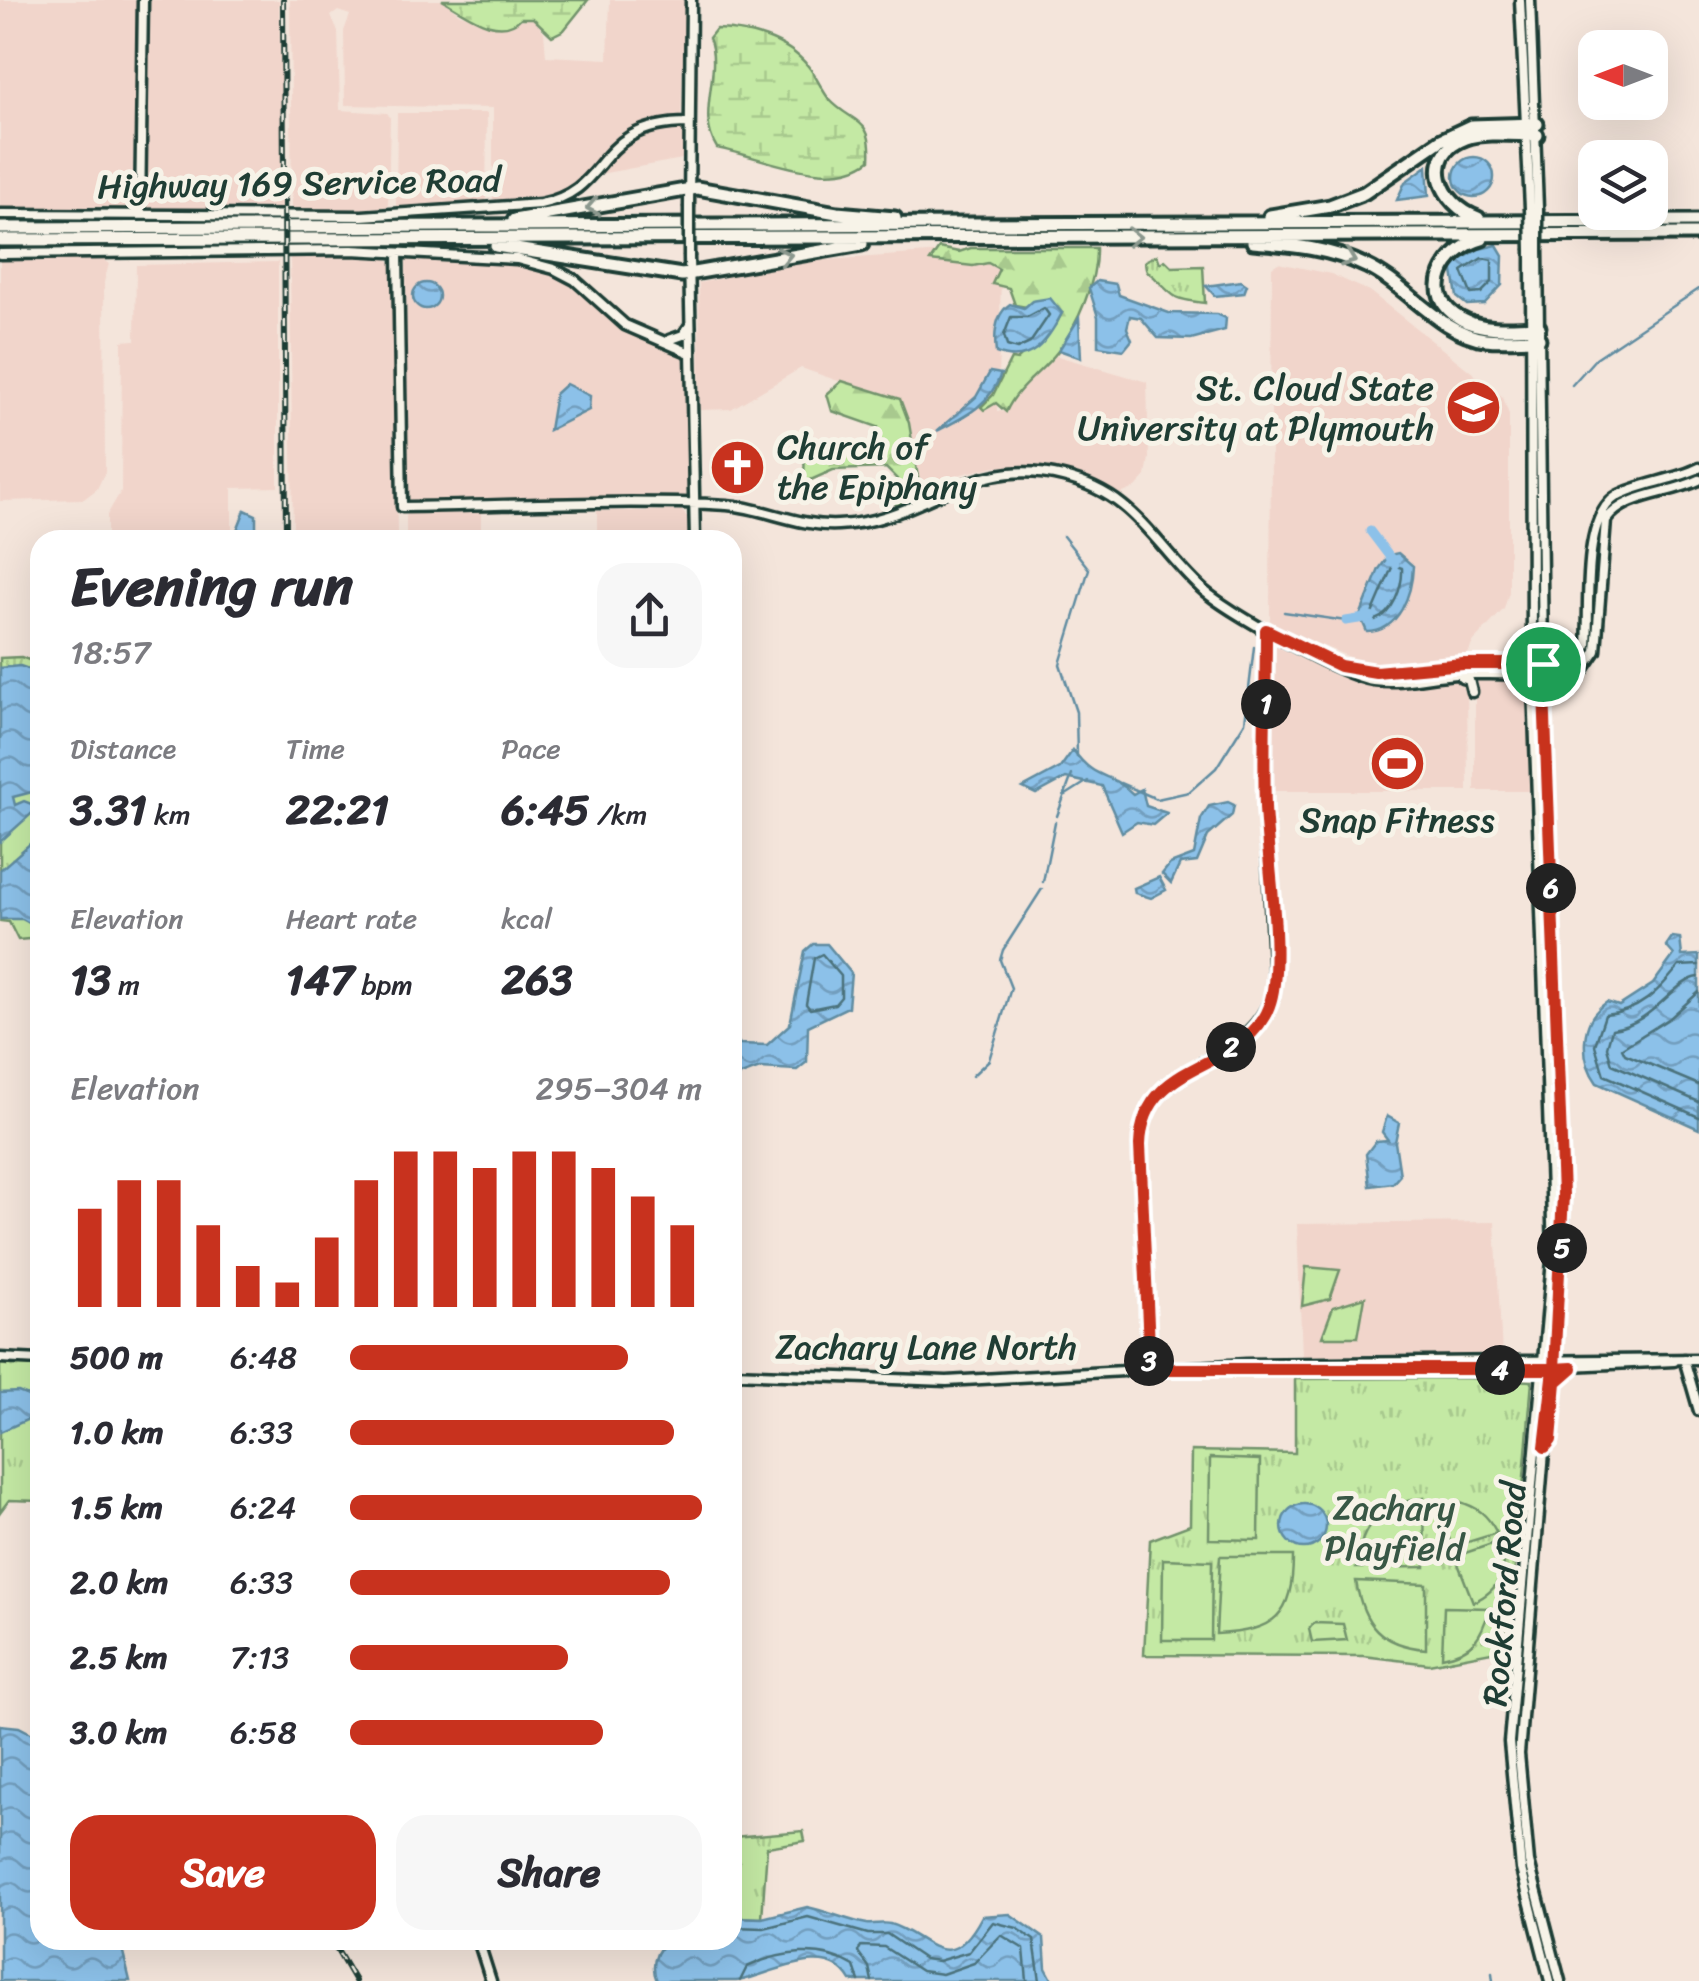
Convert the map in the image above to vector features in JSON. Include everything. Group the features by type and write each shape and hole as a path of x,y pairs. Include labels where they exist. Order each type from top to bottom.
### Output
{"highway":[{"path":"1200,223 1330,206 1379,185 1451,133 1470,126 1533,129"},
{"path":"1486,221 1464,214 1444,194 1440,174 1446,155 1469,137 1533,129"},
{"path":"446,226 548,216 689,188 967,230"},
{"path":"0,240 429,239 1200,223 1699,221"},
{"path":"0,228 446,226 967,230 1184,237 1699,234"},
{"path":"429,239 537,249 689,274 832,247 967,230"},
{"path":"1500,235 1455,251 1441,268 1439,289 1449,309 1464,321 1535,333"},
{"path":"1184,237 1329,251 1382,274 1456,330 1486,340 1535,333"}],"street":[{"path":"140,215 143,0"},
{"path":"691,0 689,274 695,530"},
{"path":"1520,0 1533,129"},
{"path":"1530,0 1533,129"},
{"name":"Highway 169 Service Road","path":"0,214 362,216 540,204 573,192 610,150 636,131 659,124 689,123"},
{"name":"Rockford Road","path":"1533,129 1543,675 1563,1195 1510,1742 1521,1869 1550,1981"},
{"path":"398,253 402,507 732,506 837,526 888,516 972,479 1015,472 1049,474 1086,484 1122,503 1152,529 1204,591 1231,612 1349,674 1378,681 1572,663 1584,654 1594,530 1603,508 1626,492 1699,468"},
{"path":"0,254 398,253 517,259 554,269 575,280 626,325 669,340 690,353"},
{"path":"669,340 683,335 690,324"},
{"name":"Rockford Road","path":"1535,333 1532,669 1552,1180 1545,1447 1519,1754 1530,1862 1560,1981"},
{"path":"1340,666 1376,672 1532,669 1543,675 1569,675 1583,670 1594,658 1602,532 1612,512 1628,501 1663,494 1699,480"},
{"path":"1150,1369 1142,1120 1166,1085 1223,1052 1260,1021 1274,984 1265,805 1266,630"},
{"path":"1436,676 1468,679 1472,692 1482,674"},
{"path":"1521,1362 1530,1360 1541,1348 1550,1308"},
{"path":"0,1358 30,1360"},
{"path":"1684,1359 1699,1411"},
{"name":"Zachary Lane North","path":"742,1373 947,1381 1150,1369 1306,1372 1699,1359"},
{"name":"Zachary Lane North","path":"1239,1368 1291,1363 1521,1362 1572,1368 1631,1361"},
{"path":"1545,1447 1551,1440 1556,1382 1572,1368"},
{"path":"481,1950 491,1981"}],"shaded area":[{"path":"0,0 137,0 132,209 0,210"},
{"path":"148,0 279,0 284,213 146,209"},
{"path":"290,0 442,0 460,14 494,24 533,18 544,32 546,56 608,59 610,0 685,0 681,117 626,132 577,185 561,194 497,203 493,199 493,108 345,105 344,31 350,15 338,11 331,16 338,31 340,110 387,113 390,117 388,207 292,212"},
{"path":"397,113 487,113 486,203 396,208"},
{"path":"669,128 684,130 682,159 600,174 611,155 634,137"},
{"path":"1002,248 997,411 1006,412 1012,399 1054,355 1147,382 1149,458 1146,476 1135,488 1118,495 1087,478 1056,470 996,466 958,475 915,494 893,400 801,368 731,409 700,410 699,283 797,262"},
{"path":"290,253 382,255 394,265 397,530 293,530"},
{"path":"406,256 517,263 557,273 582,288 622,327 680,347 685,352 687,498 409,501"},
{"path":"0,259 102,259 109,264 104,282 105,472 97,489 84,499 0,501"},
{"path":"278,262 278,487 232,488 232,530 107,530 107,515 121,491 122,341 135,340 136,265"},
{"path":"1278,263 1331,274 1369,291 1503,397 1509,415 1509,592 1504,609 1473,642 1466,659 1379,669 1274,626 1270,620 1272,267"},
{"path":"597,511 682,511 688,518 689,530 597,530"},
{"path":"410,512 481,513 481,530 406,530 406,516"},
{"path":"1272,642 1358,680 1467,680 1468,791 1268,791"},
{"path":"1512,679 1527,689 1533,791 1475,791 1475,682"},
{"path":"1495,1222 1502,1355 1302,1357 1297,1224"}],"green space":[{"path":"442,0 588,0 564,30 552,36 533,18 492,26"},
{"path":"716,29 766,38 799,57 829,99 864,128 870,160 854,169 817,172 717,148 708,121 713,65 709,38"},
{"path":"939,248 959,252 971,248 1096,248 1090,288 1073,328 1006,412 996,403 984,410 981,407 993,395 1011,359 1017,360 1057,323 1062,313 1015,305 1009,288 992,284 999,269 988,263 973,266 930,261"},
{"path":"1157,255 1160,263 1165,260 1172,267 1203,266 1205,303 1177,298 1148,272 1145,261"},
{"path":"842,381 900,399 909,423 921,496 896,505 892,496 897,479 886,468 833,470 804,483 805,442 818,439 833,452 877,445 878,427 832,411 827,394"},
{"path":"0,658 30,660 30,939 18,940 9,922 0,921"},
{"path":"1306,1267 1340,1270 1330,1299 1302,1306"},
{"path":"1365,1297 1358,1337 1322,1337 1333,1307"},
{"path":"0,1362 30,1363 30,1501 9,1500 0,1512"},
{"name":"Zachary Playfield","path":"1295,1379 1532,1381 1518,1548 1502,1650 1429,1664 1363,1656 1144,1655 1150,1540 1190,1525 1191,1451 1295,1453"},
{"path":"1210,1458 1260,1460 1259,1540 1209,1539"},
{"path":"1424,1498 1425,1567 1356,1568 1363,1539 1375,1518 1396,1505"},
{"path":"1457,1501 1481,1512 1497,1533 1452,1547 1438,1505"},
{"path":"1501,1541 1500,1578 1490,1591 1473,1602 1457,1561 1459,1555"},
{"path":"1220,1556 1293,1556 1289,1593 1277,1616 1253,1629 1216,1634"},
{"path":"1163,1559 1212,1561 1211,1640 1162,1640"},
{"path":"1356,1581 1426,1584 1426,1649 1397,1643 1377,1630 1364,1610"},
{"path":"1444,1607 1490,1608 1475,1641 1462,1651 1442,1657"},
{"path":"1314,1623 1343,1624 1347,1640 1312,1642 1309,1629"},
{"path":"803,1831 805,1841 767,1847 762,1918 742,1917 742,1836"}],"water":[{"path":"1474,157 1488,163 1494,177 1488,191 1474,197 1460,191 1454,177 1460,163"},
{"path":"1427,166 1429,196 1397,200 1405,182"},
{"path":"1497,245 1503,255 1502,285 1484,304 1467,305 1457,297 1452,265 1479,249"},
{"path":"1097,281 1116,284 1119,295 1169,313 1217,314 1226,318 1225,330 1191,339 1158,338 1141,318 1130,316 1127,328 1132,340 1124,350 1098,346 1098,317 1089,288"},
{"path":"1241,281 1247,285 1244,293 1215,296 1206,286"},
{"path":"426,283 435,287 439,296 435,305 426,309 417,305 413,296 417,287"},
{"path":"1050,298 1062,313 1044,342 1028,354 996,353 996,326 1005,309 1010,304 1024,308 1032,301"},
{"path":"1079,318 1081,358 1059,350"},
{"path":"990,372 1001,374 983,402 937,431 976,397"},
{"path":"566,384 590,396 589,410 549,430 555,394"},
{"path":"245,510 256,515 256,530 237,530"},
{"path":"1398,553 1413,566 1402,610 1388,626 1367,632 1360,616 1379,569 1389,555"},
{"path":"0,668 30,670 30,793 13,797 15,805 24,801 30,803 30,815 0,842"},
{"path":"1073,750 1089,767 1133,794 1142,789 1146,806 1167,813 1153,825 1137,822 1122,832 1102,786 1066,778 1036,794 1023,788 1060,768"},
{"path":"1228,802 1234,805 1232,815 1208,836 1197,862 1180,864 1171,883 1162,874 1170,864 1194,855 1201,819 1209,806"},
{"path":"30,844 30,923 22,919 0,919 0,870"},
{"path":"1159,877 1166,890 1151,898 1135,893 1134,888"},
{"path":"1672,937 1680,938 1682,956 1699,955 1699,1129 1597,1083 1585,1051 1587,1029 1598,1009 1607,1002 1619,1006 1653,984 1674,955 1666,946"},
{"path":"813,944 827,944 851,973 848,1007 808,1026 807,1062 797,1070 760,1068 742,1075 742,1044 767,1045 790,1024 805,951"},
{"path":"1387,1116 1399,1123 1395,1142 1400,1175 1393,1183 1370,1186 1366,1154 1376,1141 1388,1140 1382,1132"},
{"path":"18,1392 30,1397 30,1418 0,1432 0,1393"},
{"path":"1304,1504 1319,1511 1326,1526 1319,1541 1304,1548 1289,1541 1282,1526 1289,1511"},
{"path":"0,1725 30,1733 30,1950 122,1950 130,1981 0,1981"},
{"path":"807,1907 867,1924 890,1924 947,1950 970,1935 982,1916 1010,1914 1044,1938 1046,1968 1053,1981 851,1981 840,1969 811,1962 736,1981 657,1981 654,1970 659,1950 742,1950 742,1917 762,1918"}],"waterway":[{"path":"1572,385 1596,358 1699,289"},
{"path":"1370,531 1395,564"},
{"path":"1063,536 1089,569 1060,664 1076,712 1077,757"},
{"path":"1284,612 1346,621"},
{"path":"1346,621 1371,617"},
{"path":"1120,783 1157,799 1189,792 1216,768 1245,722 1254,647"},
{"path":"1057,816 1072,775"},
{"path":"1066,795 1088,781"},
{"path":"1043,882 1055,822"},
{"path":"972,1076 989,1060 1011,988 1000,960 1003,950 1042,889"},
{"path":"1492,1973 1493,1981"}],"railway":[{"path":"283,0 286,530"},
{"path":"337,1950 355,1981"}],"place":[{"name":"St. Cloud State University at Plymouth","path":"1473,408"},
{"name":"Church of the Epiphany","path":"738,467"},
{"name":"Snap Fitness","path":"1397,764"}],"route":[{"path":"1543,664 1463,664 1376,672 1340,666 1266,630 1265,805 1274,984 1265,1015 1251,1032 1166,1085 1142,1120 1150,1369 1554,1369 1545,1447 1551,1440 1556,1382 1572,1368 1554,1369 1563,1195 1543,664"}]}
